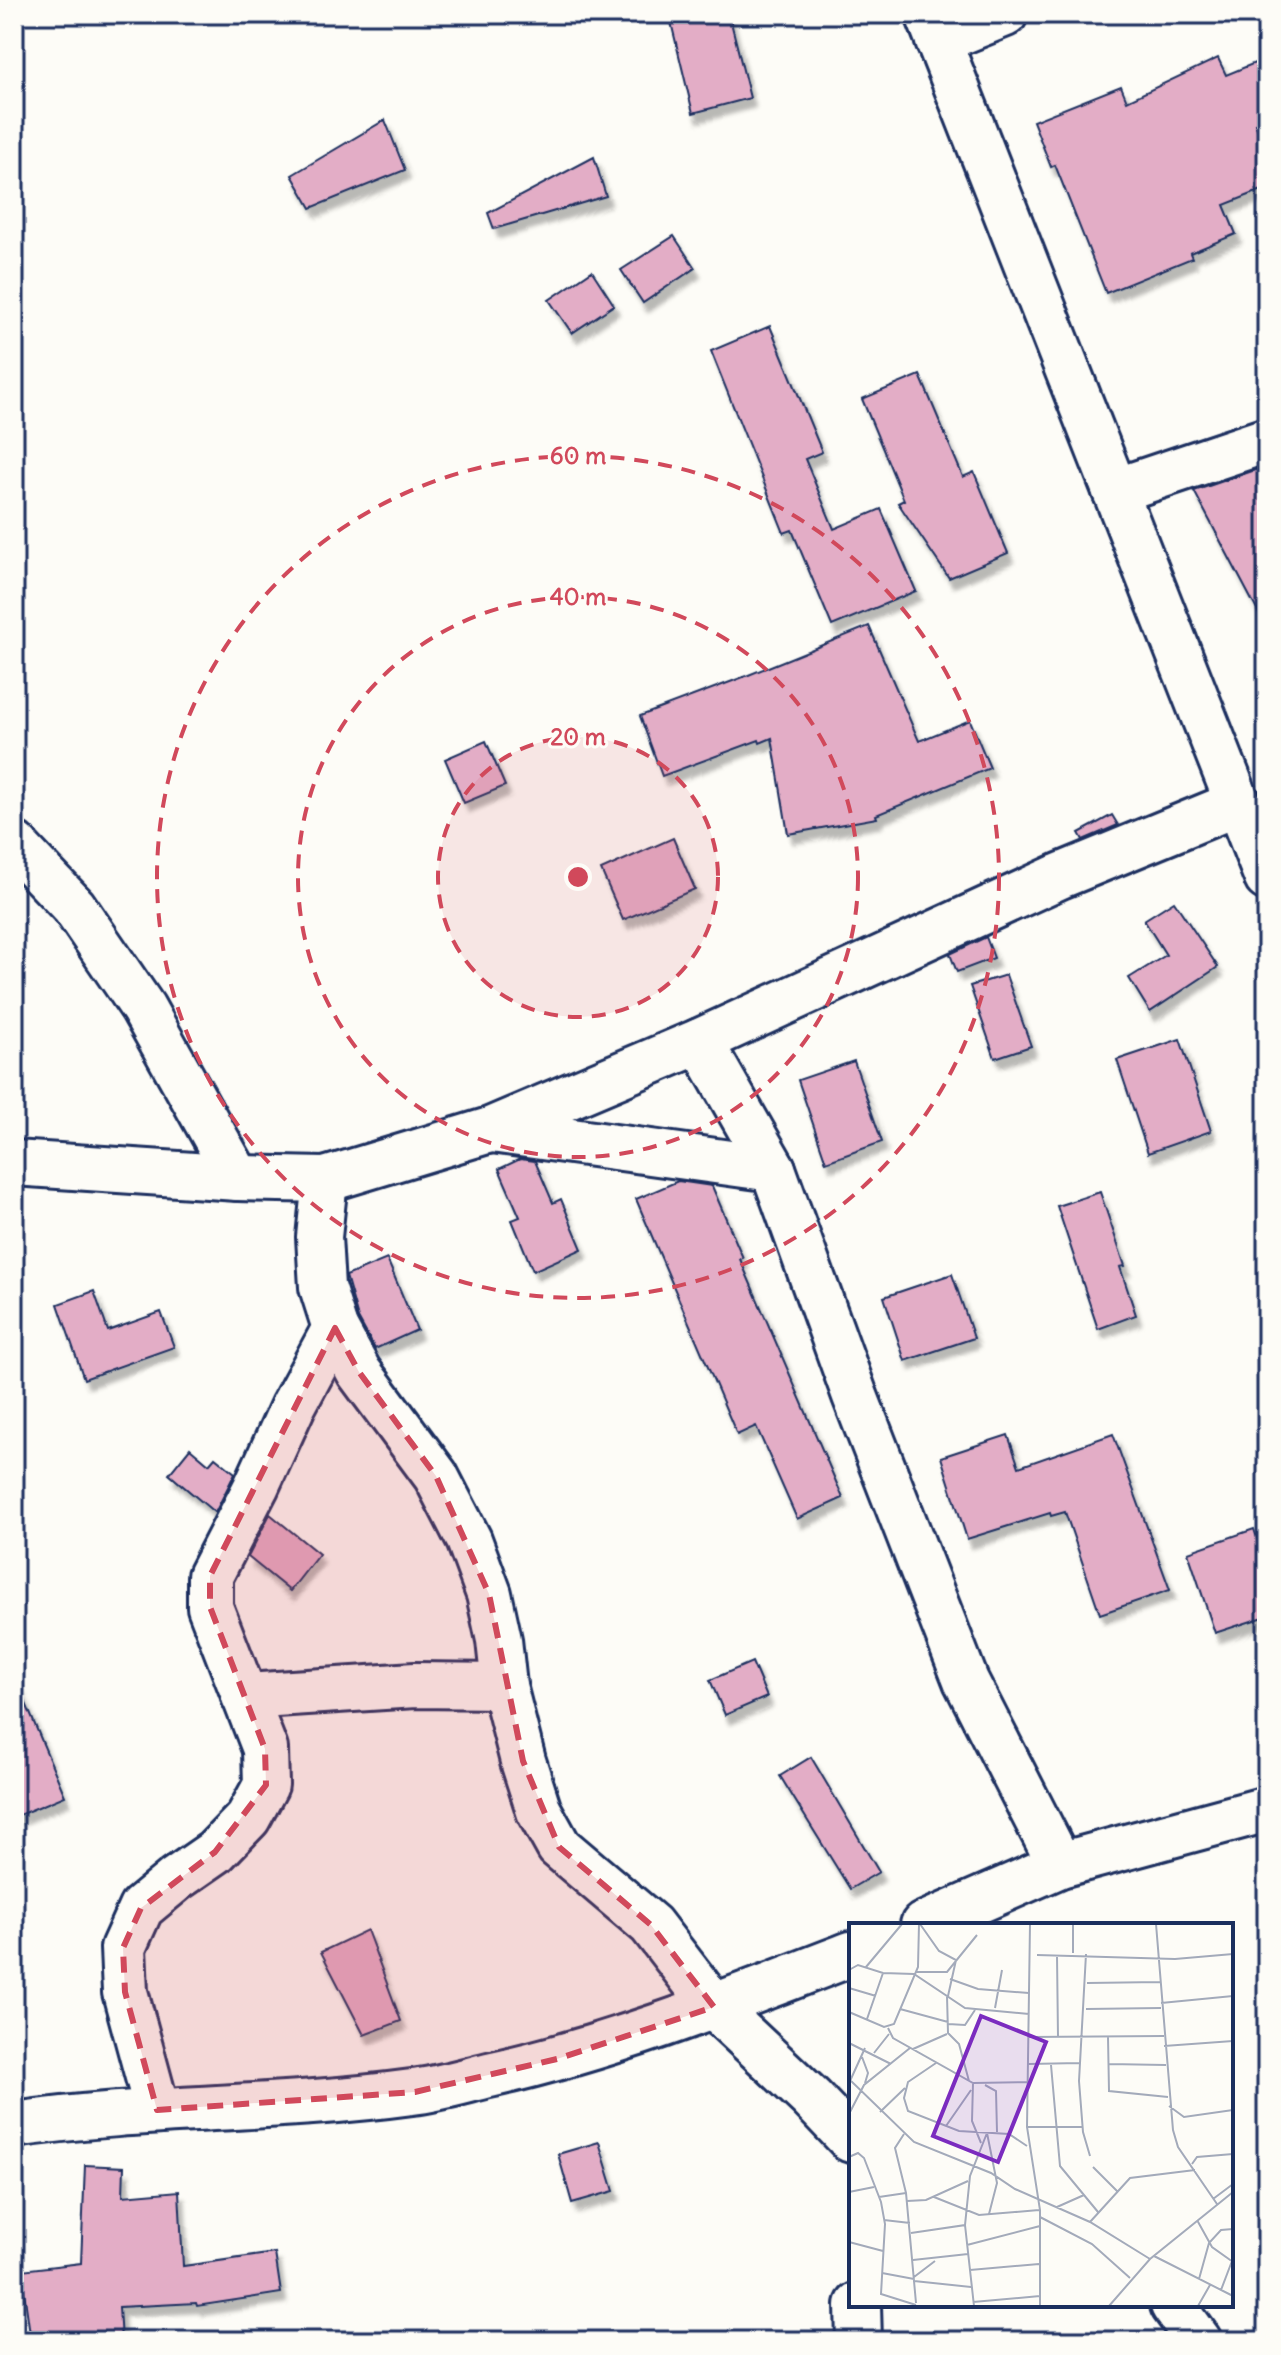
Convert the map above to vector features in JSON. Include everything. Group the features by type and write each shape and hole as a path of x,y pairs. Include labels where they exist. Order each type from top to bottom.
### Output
{"street":[{"path":"1005,14 933,28 1267,878"},
{"path":"1115,491 1267,440"},
{"path":"14,1163 238,1178 325,1180 490,1130 700,1041 1060,876 1238,803"},
{"path":"14,844 74,907 143,1008 238,1178"},
{"path":"700,1041 773,1169 855,1396 966,1681 1060,1865"},
{"path":"490,1130 773,1169"},
{"path":"325,1180 319,1237 322,1287 335,1328 359,1372 436,1476 469,1540 489,1594 499,1640 504,1686 539,1811 559,1847 651,1925 714,2007 849,2138"},
{"path":"157,2110 125,1992 123,1948 141,1908 215,1852 248,1818 266,1785 265,1749 210,1607 210,1576 335,1328"},
{"path":"244,1696 415,1685 504,1686"},
{"path":"928,1923 1060,1865 1267,1809"},
{"path":"14,2125 157,2110 275,2106 415,2092 557,2059 714,2007 849,1955"},
{"path":"858,2307 859,2341"},
{"path":"1174,2307 1199,2341"}],"highlighted area":[{"path":"335,1328 359,1372 436,1476 489,1594 523,1761 559,1847 651,1925 714,2007 557,2059 415,2092 157,2110 125,1992 123,1948 141,1908 215,1852 266,1785 265,1749 210,1607 210,1576"}],"building":[{"path":"669,14 729,14 750,98 693,113"},
{"path":"1218,58 1226,75 1267,58 1267,118 1255,123 1267,153 1267,188 1224,205 1236,234 1190,253 1192,258 1106,293 1055,165 1051,167 1033,121 1121,86 1127,101"},
{"path":"385,120 405,170 311,208 292,175"},
{"path":"594,157 606,196 494,229 488,213"},
{"path":"674,236 695,268 643,303 621,270"},
{"path":"592,271 614,305 572,333 549,300"},
{"path":"770,326 822,452 805,459 834,529 881,509 916,591 832,626 792,530 784,533 711,351"},
{"path":"920,375 963,477 974,472 1008,553 949,578 898,503 904,500 862,399"},
{"path":"1267,466 1267,629 1194,491"},
{"path":"869,626 919,741 970,720 990,768 876,815 877,818 788,834 772,738 662,776 640,716"},
{"path":"486,741 505,786 464,803 445,759"},
{"path":"1112,815 1118,825 1083,840 1079,833"},
{"path":"673,838 695,889 623,920 601,870"},
{"path":"1174,901 1218,967 1150,1012 1129,978 1166,955 1144,920"},
{"path":"986,937 994,958 957,972 950,954"},
{"path":"1006,975 1031,1046 995,1058 970,986"},
{"path":"1180,1039 1211,1131 1148,1153 1117,1060"},
{"path":"854,1061 882,1142 826,1162 798,1080"},
{"path":"520,1159 535,1161 553,1203 561,1199 582,1249 533,1271 512,1220 520,1217 499,1169"},
{"path":"678,1181 712,1186 743,1258 740,1259 843,1498 797,1519 756,1426 737,1435 636,1199"},
{"path":"1100,1192 1125,1266 1120,1267 1136,1315 1098,1329 1057,1206"},
{"path":"387,1259 417,1330 375,1349 358,1318 346,1276"},
{"path":"952,1274 974,1338 905,1361 884,1297"},
{"path":"94,1291 108,1331 161,1312 174,1347 84,1379 58,1304"},
{"path":"1113,1434 1170,1590 1100,1614 1065,1512 1051,1516 1050,1513 967,1539 941,1457 1008,1435 1019,1467"},
{"path":"190,1448 209,1464 215,1457 235,1473 215,1513 169,1474"},
{"path":"270,1514 319,1554 290,1591 248,1557"},
{"path":"1254,1529 1267,1567 1267,1616 1215,1633 1188,1552"},
{"path":"752,1662 767,1697 725,1715 710,1680"},
{"path":"14,1675 65,1796 14,1817"},
{"path":"811,1757 879,1872 850,1889 780,1776"},
{"path":"367,1930 401,2021 364,2035 321,1952"},
{"path":"599,2142 614,2191 572,2203 558,2154"},
{"path":"85,2165 124,2167 123,2196 179,2191 183,2266 275,2253 281,2293 197,2306 196,2303 119,2307 121,2341 31,2341 21,2270 81,2263"}]}
